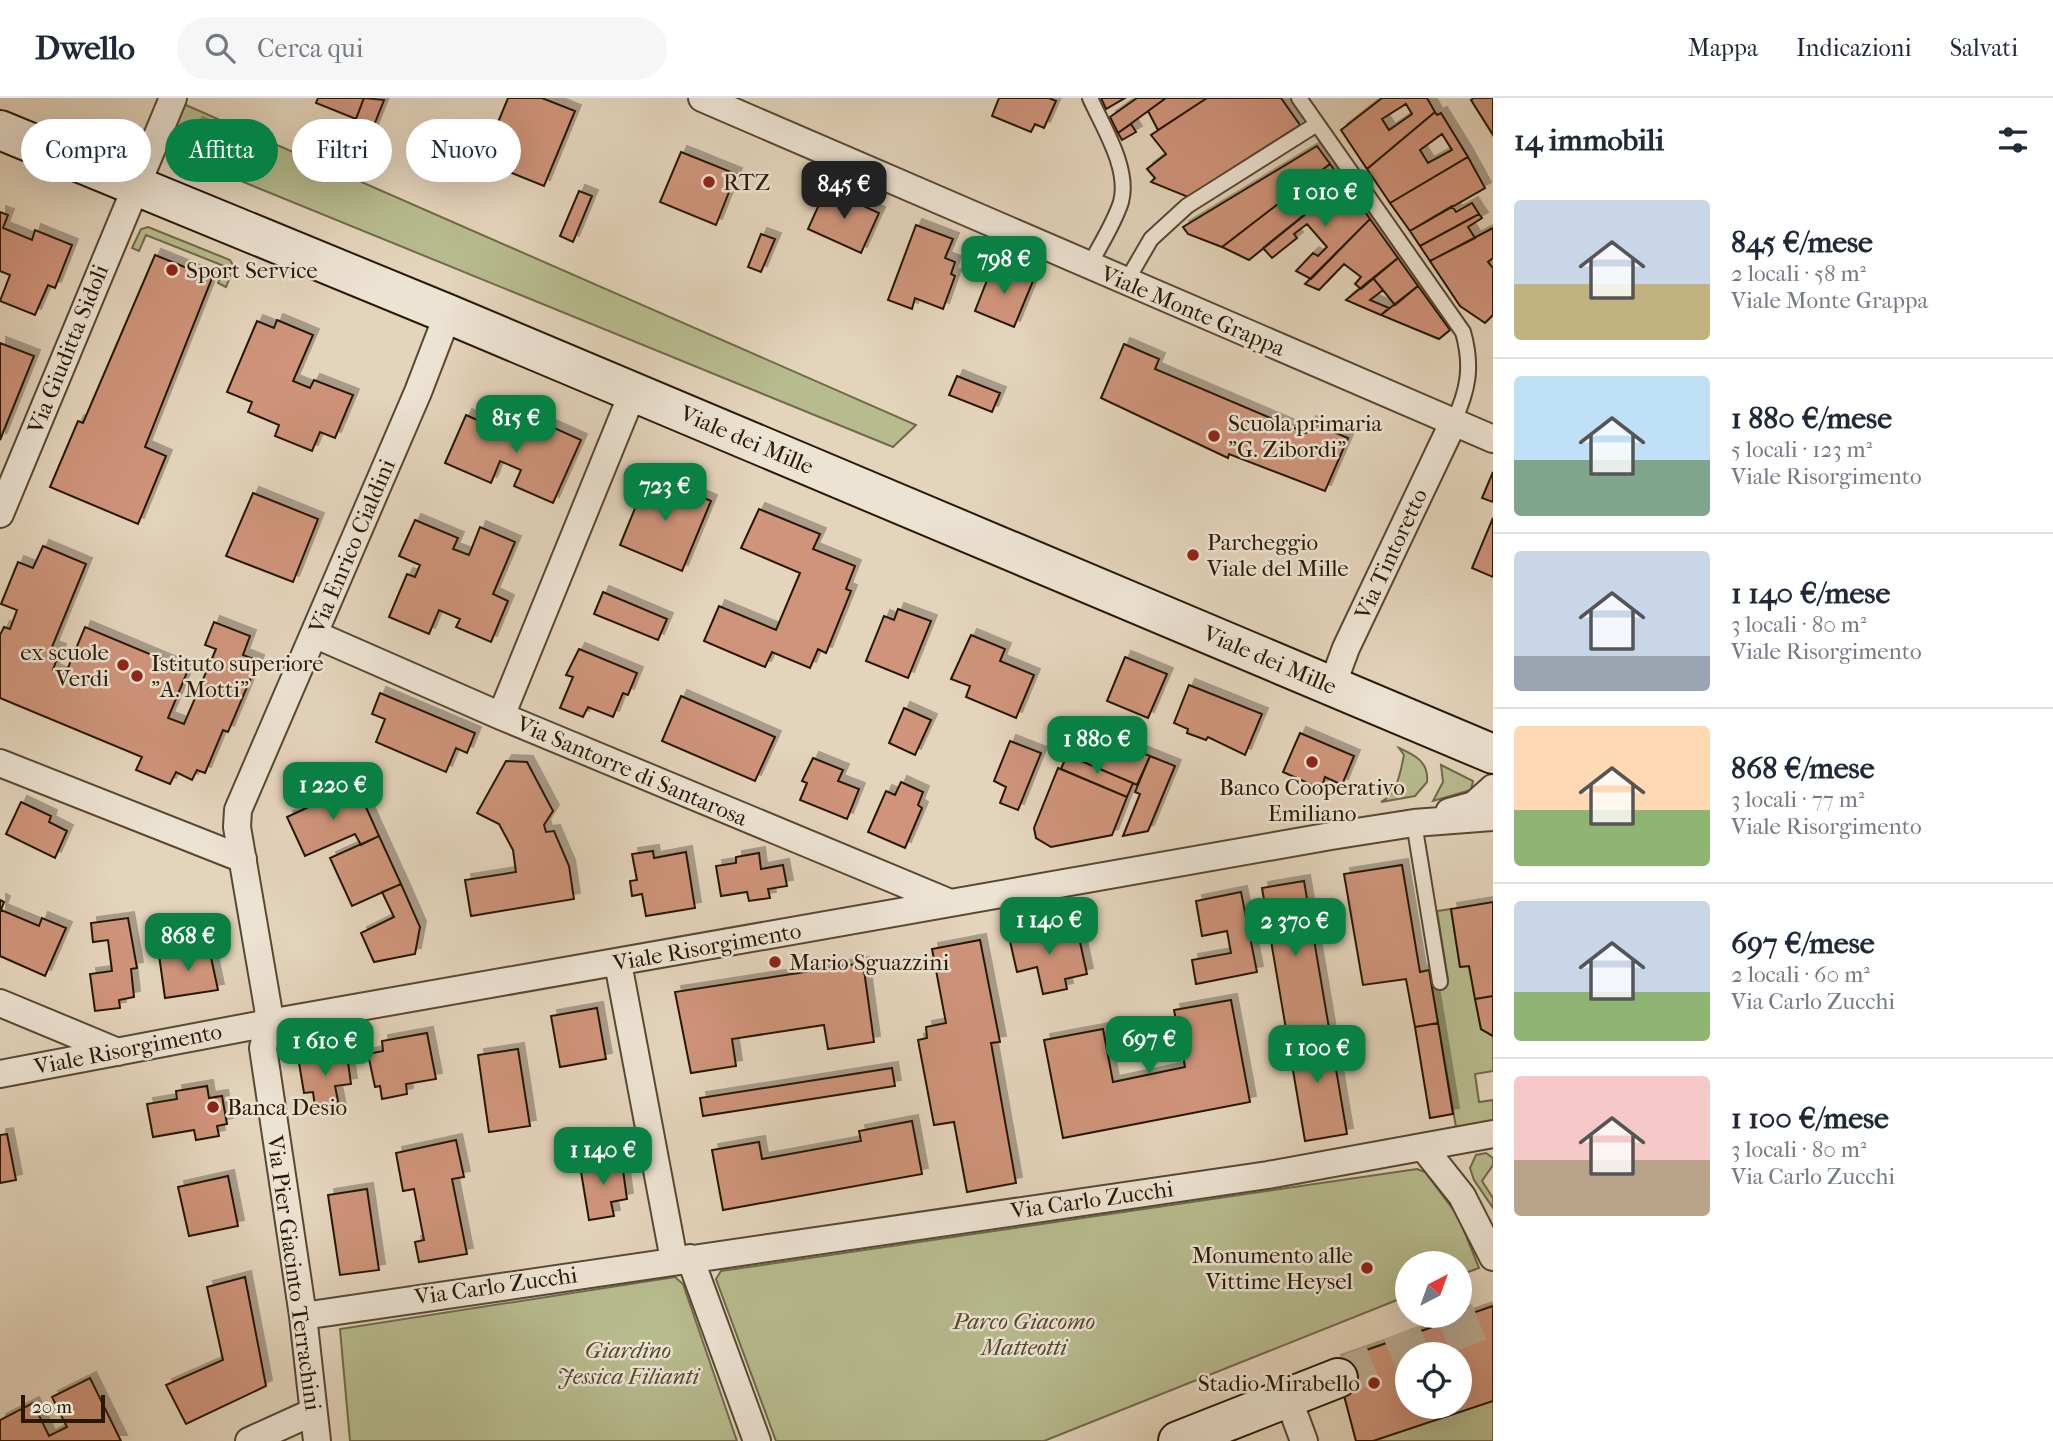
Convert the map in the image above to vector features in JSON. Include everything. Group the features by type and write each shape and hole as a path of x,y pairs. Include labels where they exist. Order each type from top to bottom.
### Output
{"main road":[{"name":"Viale dei Mille","path":"0,130 448,314 1493,754"},
{"path":"1178,1441 1338,1378"}],"street":[{"name":"Via Giuditta Sidoli","path":"1,506 173,98"},
{"name":"Viale Monte Grappa","path":"702,98 1453,423 1488,432"},
{"name":"Via Enrico Cialdini","path":"269,1023 237,827 240,800 418,392 448,314"},
{"path":"501,716 633,392"},
{"name":"Via Tintoretto","path":"1332,686 1346,648 1453,423"},
{"name":"Via Santorre di Santarosa","path":"314,634 501,716 916,891 953,904"},
{"path":"0,763 243,859"},
{"name":"Viale Risorgimento","path":"1414,823 1474,805 1493,788"},
{"name":"Viale Risorgimento","path":"0,1073 269,1023 1414,823 1493,817"},
{"path":"618,963 682,1259 757,1441"},
{"path":"0,1003 118,1052"},
{"name":"Via Pier Giacinto Terrachini","path":"269,1023 263,1048 303,1316 317,1441"},
{"name":"Via Carlo Zucchi","path":"303,1316 1268,1175 1493,1134"},
{"path":"1423,1147 1462,1196 1493,1257"},
{"path":"1288,1398 1304,1441"},
{"path":"249,1441 313,1412"}],"lane":[{"path":"1089,266 1116,215 1122,193 1114,153 1090,98"},
{"path":"1299,98 1463,332 1469,356 1469,381 1453,423"},
{"path":"1126,282 1151,239 1187,206 1317,124"},
{"path":"1414,823 1440,982"}],"green space":[{"path":"179,102 218,119 172,119"},
{"path":"165,136 165,150 160,148"},
{"path":"278,145 292,152 292,182 362,182 916,425 893,447 243,182 278,182"},
{"path":"148,227 230,260 234,267 226,287 218,283 224,266 146,235 139,251 132,248 141,229"},
{"path":"1399,748 1423,764 1427,782 1415,796 1381,802 1391,793 1397,782 1404,755"},
{"path":"1441,765 1473,781 1471,790 1433,801 1443,782"},
{"path":"1451,909 1460,967 1469,966 1481,1029 1493,1036 1493,1071 1475,1074 1479,1102 1493,1100 1493,1121 1456,1127 1431,983 1448,980 1437,911"},
{"path":"1486,1153 1493,1158 1493,1165 1482,1181 1493,1198 1493,1208 1474,1180 1470,1168 1476,1155"},
{"name":"Parco Giacomo Matteotti","path":"1417,1169 1425,1172 1458,1216 1479,1268 1472,1271 1472,1251 1395,1251 1395,1301 1044,1441 776,1441 716,1279 721,1271"},
{"name":"Giardino Jessica Filianti","path":"675,1277 683,1284 737,1441 350,1441 340,1329"},
{"name":"Stadio Mirabello","path":"1493,1306 1493,1441 1356,1441 1335,1361 1430,1328 1472,1328 1472,1313"}],"building":[{"path":"318,98 364,98 356,119 316,103"},
{"path":"364,98 384,100 376,119 356,119"},
{"path":"508,98 542,98 575,111 544,186 521,177 521,119 499,119"},
{"path":"999,98 1049,98 1056,101 1044,128 1035,124 1031,132 992,116"},
{"path":"1101,98 1125,98 1106,109"},
{"path":"1137,98 1166,98 1118,133 1110,117"},
{"path":"1166,98 1207,98 1158,130 1148,111"},
{"path":"1207,98 1281,98 1300,125 1188,197 1151,182 1155,178 1147,169 1166,154 1151,135"},
{"path":"1382,98 1427,98 1435,112 1367,169 1341,130","holes":["1406,104 1412,114 1389,130 1382,119"]},
{"path":"1493,98 1493,135 1471,100"},
{"path":"1435,112 1437,115 1441,113 1468,157 1390,203 1367,169","holes":["1442,134 1452,150 1428,163 1420,150"]},
{"path":"1131,124 1136,132 1122,140 1118,133"},
{"path":"1317,146 1330,164 1222,247 1188,234 1183,227"},
{"path":"681,152 736,174 716,225 660,202"},
{"path":"1468,157 1485,188 1410,231 1390,203"},
{"path":"1330,164 1344,183 1249,260 1222,247"},
{"path":"1344,183 1370,219 1311,279 1296,271 1313,253 1318,256 1327,247 1307,224 1294,234 1297,238 1272,258 1263,248"},
{"path":"826,189 879,213 861,253 808,229"},
{"path":"579,191 592,196 573,242 560,236"},
{"path":"1472,203 1479,214 1420,246 1410,231 1452,206 1456,212"},
{"path":"0,212 8,215 3,228 32,240 35,230 72,245 55,288 48,285 35,315 0,301 10,275 0,271"},
{"path":"1479,214 1482,218 1468,227 1475,238 1430,261 1420,246"},
{"path":"1370,219 1398,258 1361,289 1355,284 1361,277 1344,264 1319,290 1305,284"},
{"path":"916,225 953,239 945,258 955,262 951,274 955,276 943,309 915,298 912,309 888,300"},
{"path":"1493,228 1493,258 1488,262 1493,268 1493,315 1485,323 1460,306 1430,261"},
{"path":"761,234 775,239 761,272 748,267"},
{"path":"155,255 212,278 145,447 166,456 138,524 50,487 78,421 83,423"},
{"path":"1398,258 1418,286 1395,305 1373,278"},
{"path":"993,265 1033,281 1014,327 975,311"},
{"path":"1373,278 1383,290 1370,300 1389,308 1381,315 1346,300"},
{"path":"1418,286 1450,330 1439,339 1381,315"},
{"path":"277,320 313,335 293,381 310,388 314,380 353,395 335,438 320,432 312,451 275,436 279,425 248,412 252,402 227,392 257,321 274,328"},
{"path":"0,343 34,356 0,440"},
{"path":"1124,344 1159,359 1155,369 1306,433 1310,422 1348,438 1325,491 1229,454 1228,458 1101,398"},
{"path":"957,376 1000,393 992,412 949,395"},
{"path":"466,415 508,434 523,434 530,417 581,440 553,503 514,486 521,470 500,461 491,483 445,463"},
{"path":"1493,472 1493,502 1482,498"},
{"path":"649,474 711,501 682,571 620,545"},
{"path":"253,493 318,519 293,582 226,556"},
{"path":"759,509 820,534 813,549 855,566 846,589 851,591 826,653 818,649 810,668 772,652 765,667 704,641 719,606 776,630 800,573 741,548"},
{"path":"1493,518 1493,577 1472,568"},
{"path":"415,520 458,538 453,549 469,555 480,527 515,542 493,594 508,601 491,642 456,627 460,619 439,610 429,634 389,617 407,574 415,577 420,565 399,556"},
{"name":"ex scuole Verdi","path":"43,546 86,564 52,647 60,650 53,670 65,675 85,627 188,670 168,718 184,724 216,649 205,645 214,622 250,636 243,655 258,661 228,732 223,730 205,773 197,770 192,780 176,772 170,784 136,770 142,757 0,698 0,635 4,627 10,629 17,610 1,604 18,562 33,568"},
{"path":"603,592 667,619 658,640 594,614"},
{"path":"898,609 931,621 908,678 866,661 884,616 894,620"},
{"path":"971,635 1005,649 1000,661 1034,675 1016,718 966,697 970,686 951,679"},
{"path":"579,649 637,673 628,695 623,693 613,717 588,707 583,717 560,708 573,677 566,675"},
{"path":"1125,657 1167,674 1148,718 1107,701"},
{"path":"1189,685 1262,714 1245,755 1208,737 1206,740 1187,733 1188,729 1174,723"},
{"path":"380,693 475,733 467,753 456,748 446,772 376,742 385,719 372,714"},
{"path":"681,696 775,737 755,781 662,741"},
{"path":"904,708 931,720 915,755 889,743"},
{"path":"1079,726 1150,756 1137,785 1067,755"},
{"path":"1300,733 1354,756 1342,785 1325,777 1321,789 1283,772"},
{"path":"1010,741 1041,753 1018,810 1000,803 1006,787 994,781"},
{"path":"1067,755 1133,783 1127,797 1061,769"},
{"path":"1150,756 1175,766 1148,831 1123,836 1140,794 1135,792"},
{"path":"813,758 843,770 838,781 859,789 847,819 800,800 807,783 802,781"},
{"path":"506,761 527,762 553,811 544,825 546,832 554,831 569,866 574,899 471,916 465,880 516,872 513,850 499,824 477,813"},
{"path":"1058,768 1127,797 1112,835 1051,847 1036,838 1034,828"},
{"path":"901,782 923,792 918,805 922,808 905,848 868,832 886,791 895,795"},
{"path":"356,785 379,836 361,845 355,834 305,856 287,817"},
{"path":"21,802 51,816 49,822 67,831 55,858 6,834"},
{"path":"379,836 401,884 352,906 330,858"},
{"path":"653,851 654,858 686,852 695,908 646,916 642,894 632,896 630,881 637,880 632,854"},
{"path":"759,853 761,869 783,865 787,886 768,889 770,898 749,901 747,892 721,896 716,866 736,863 736,857"},
{"path":"1402,865 1420,972 1429,970 1438,1023 1415,1027 1406,979 1363,985 1344,874"},
{"path":"1304,881 1329,1028 1287,1035 1262,888"},
{"path":"401,884 420,927 415,954 374,962 361,933 394,917 382,892"},
{"path":"1241,892 1257,972 1196,984 1192,960 1231,953 1227,931 1202,936 1196,901"},
{"path":"0,900 4,902 1,910 39,926 42,918 66,928 45,976 0,956"},
{"path":"1493,902 1493,996 1475,999 1469,966 1460,967 1451,909"},
{"path":"128,918 137,968 131,969 134,997 119,1000 120,1008 95,1011 90,974 112,971 108,940 93,942 91,923"},
{"path":"1055,927 1058,938 1078,933 1087,974 1065,979 1067,989 1043,994 1037,967 1017,972 1009,937"},
{"path":"980,940 1000,1042 991,1043 1016,1183 967,1192 954,1122 934,1125 918,1040 927,1038 926,1027 946,1023 932,949"},
{"path":"209,948 218,990 165,998 159,955"},
{"path":"863,963 874,1042 828,1049 824,1025 732,1039 736,1066 691,1073 675,992"},
{"path":"1493,996 1493,1036 1481,1029 1475,999"},
{"path":"1231,1000 1250,1102 1063,1138 1044,1040 1103,1029 1113,1082 1185,1067 1174,1010"},
{"path":"597,1008 606,1059 560,1067 551,1016"},
{"path":"1438,1023 1453,1114 1430,1118 1415,1027"},
{"path":"1329,1028 1347,1134 1305,1141 1287,1035"},
{"path":"427,1033 436,1079 406,1084 407,1094 382,1099 380,1086 375,1087 368,1054 383,1051 382,1041"},
{"path":"346,1048 351,1084 335,1086 340,1111 316,1115 313,1092 304,1093 298,1057"},
{"path":"518,1049 530,1126 489,1132 478,1055"},
{"path":"892,1068 895,1086 703,1116 700,1098"},
{"path":"207,1086 209,1098 222,1096 227,1124 217,1126 219,1136 196,1140 194,1130 153,1137 147,1104 177,1099 176,1091"},
{"path":"912,1121 922,1174 723,1210 712,1150 759,1142 762,1159 861,1141 859,1131"},
{"path":"7,1134 16,1180 0,1183 0,1135"},
{"path":"456,1140 464,1177 452,1179 467,1254 419,1262 415,1242 424,1240 414,1189 403,1191 396,1153"},
{"path":"621,1156 627,1199 611,1202 614,1216 589,1220 580,1166 600,1164 599,1159"},
{"path":"228,1176 238,1226 189,1236 178,1187"},
{"path":"367,1189 379,1270 340,1275 328,1195"},
{"path":"245,1277 266,1386 186,1424 166,1385 223,1360 207,1287"},
{"path":"1493,1306 1493,1401 1472,1408 1472,1342 1395,1342 1395,1419 1439,1419 1373,1441 1356,1441 1335,1361 1430,1328 1472,1328 1472,1313"},
{"path":"90,1378 121,1441 0,1441 0,1420 33,1403 49,1436 67,1427 52,1397"}],"tunnel":[{"path":"1338,1378 1493,1316"}],"place":[{"name":"RTZ","path":"709,182"},
{"name":"Sport Service","path":"172,270"},
{"name":"Scuola primaria \"G. Zibordi\"","path":"1214,436"},
{"name":"Parcheggio Viale del Mille","path":"1193,555"},
{"name":"ex scuole Verdi","path":"123,665"},
{"name":"Istituto superiore \"A. Motti\"","path":"137,676"},
{"name":"Banco Cooperativo Emiliano","path":"1312,762"},
{"name":"Mario Sguazzini","path":"775,962"},
{"name":"Banca Desio","path":"213,1107"},
{"name":"Monumento alle Vittime Heysel","path":"1367,1268"},
{"name":"Stadio Mirabello","path":"1374,1383"}]}
